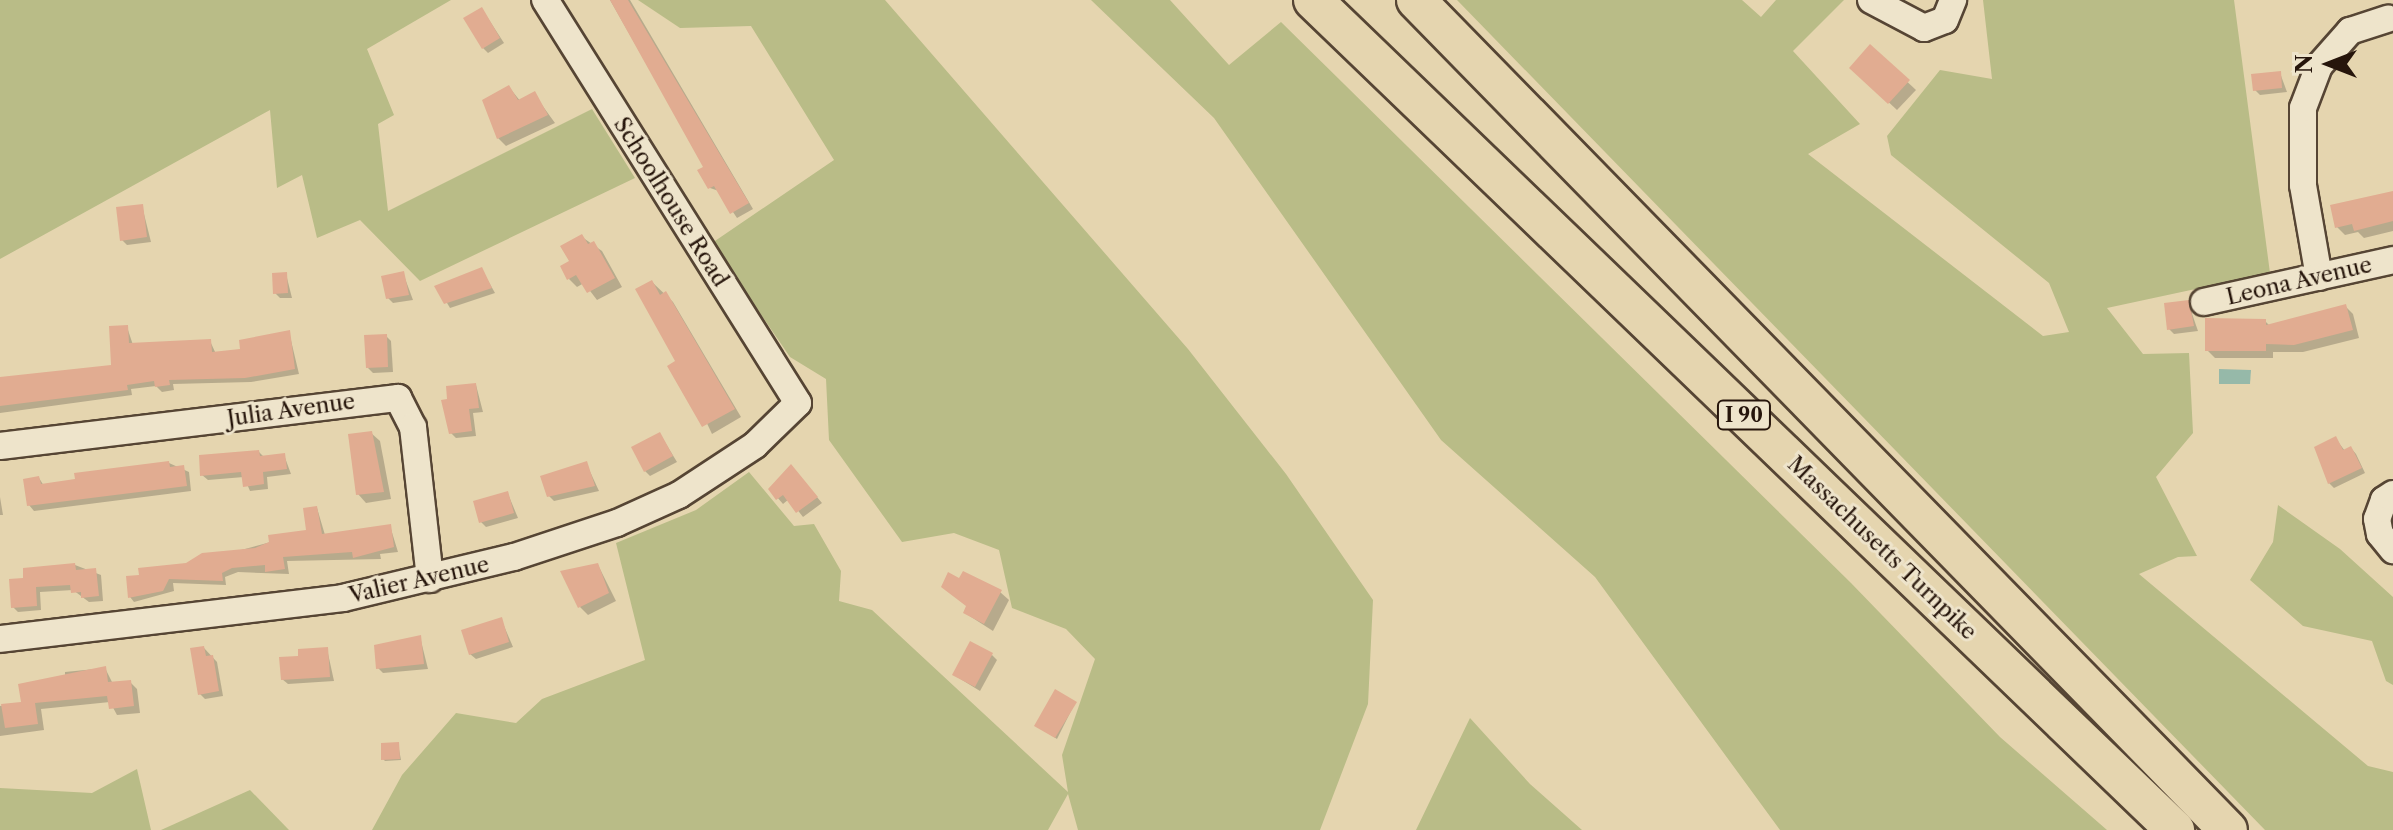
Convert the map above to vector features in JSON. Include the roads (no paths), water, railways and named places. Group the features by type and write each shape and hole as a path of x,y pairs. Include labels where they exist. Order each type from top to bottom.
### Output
{"highway":[{"name":"Massachusetts Turnpike","path":"1313,0 2175,830"},
{"name":"I 90","path":"1416,0 2228,830"}],"street":[{"name":"Schoolhouse Road","path":"545,0 797,404"},
{"path":"1871,0 1924,28 1945,20 1953,0"},
{"path":"2319,277 2303,185 2303,108 2319,66 2350,31 2388,19"},
{"name":"Leona Avenue","path":"2204,302 2393,260"},
{"name":"Julia Avenue","path":"0,446 398,398 412,422 430,579"},
{"name":"Valier Avenue","path":"0,639 305,603 430,579 556,544 663,503 736,460 797,404"},
{"path":"2393,494 2384,500 2377,519 2380,534 2393,550"}]}
